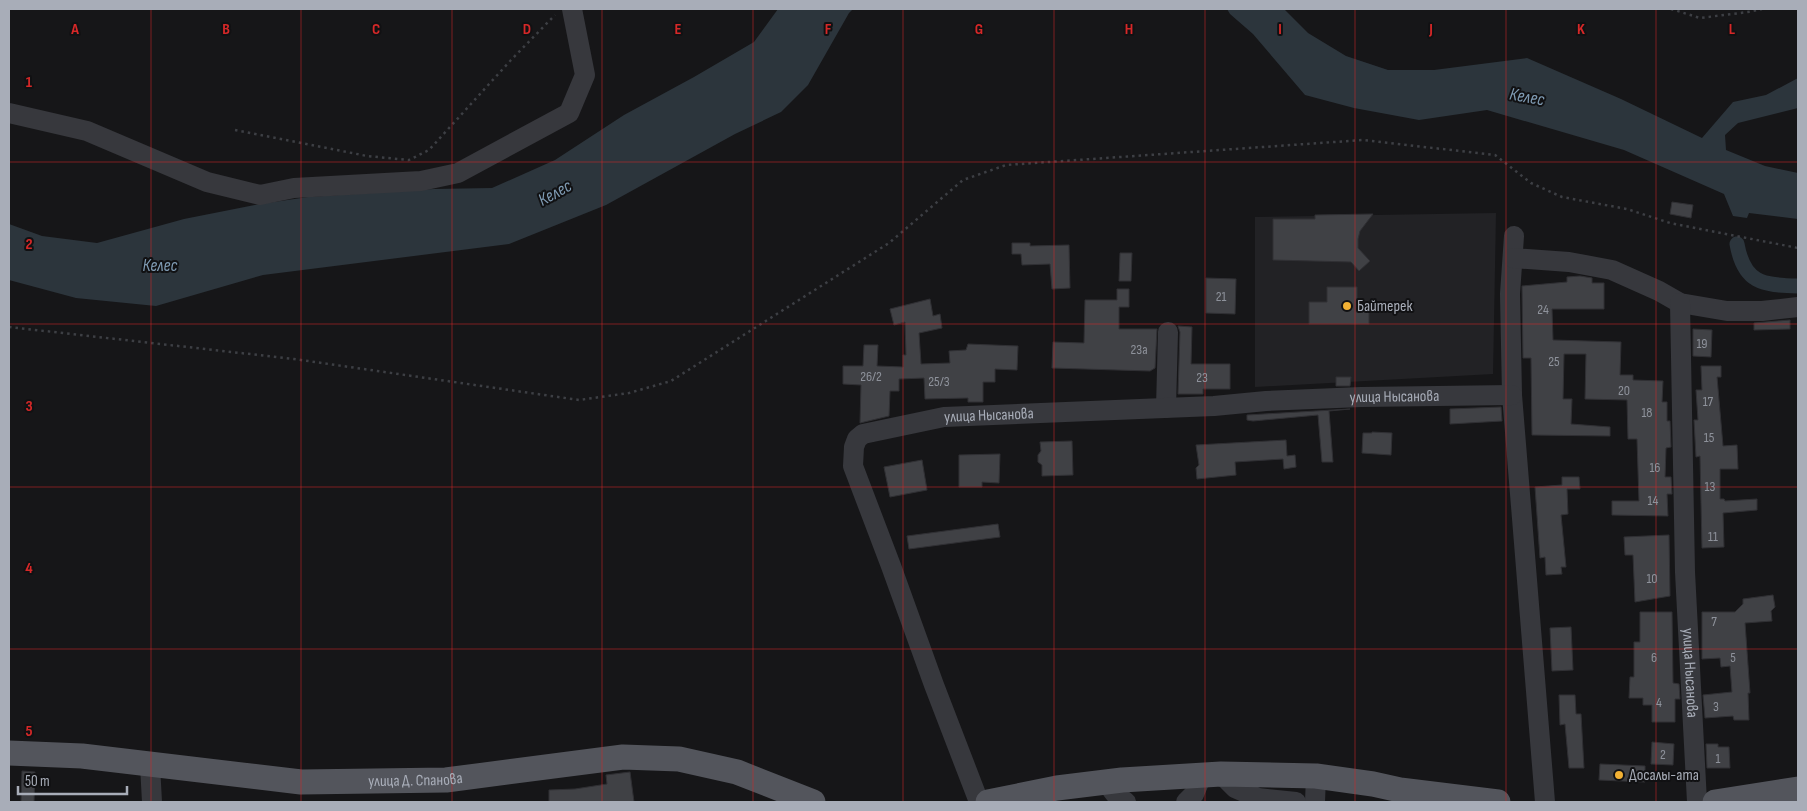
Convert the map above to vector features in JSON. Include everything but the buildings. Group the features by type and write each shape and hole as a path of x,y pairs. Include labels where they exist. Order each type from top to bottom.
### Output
{"main road":[{"name":"улица Д. Спанова","path":"9,753 82,756 301,782 446,780 623,757 679,759 737,772 813,802"},
{"path":"988,802 1057,795 1106,782 1212,774 1316,776 1372,784 1399,796 1498,802"},
{"path":"1715,802 1798,789"}],"street":[{"path":"9,113 87,131 207,182 260,195 294,188 421,180 458,173 568,113 585,75 572,9"},
{"path":"1514,236 1510,294 1512,395 1545,802"},
{"path":"1513,258 1569,262 1612,270 1659,291 1680,303 1727,311 1798,307"},
{"name":"улица Нысанова","path":"1680,303 1685,572 1697,802"},
{"path":"1166,408 1168,332"},
{"name":"улица Нысанова","path":"979,802 853,466 854,447 857,439 863,434 944,416 1166,408 1361,397 1512,395"},
{"path":"150,765 152,802"},
{"path":"1186,802 1212,774 1260,800 1296,802"},
{"path":"1315,802 1316,776"},
{"path":"1106,782 1115,794 1126,802"}],"path":[{"path":"235,130 367,156 409,160 430,150 511,60 561,9"},
{"path":"1671,9 1700,18 1762,9"},
{"path":"9,327 294,358 579,400 629,393 671,381 889,243 963,180 1006,165 1363,140 1495,155 1531,183 1562,197 1627,209 1670,224 1798,248"}],"shaded area":[{"path":"1496,213 1493,374 1255,387 1255,217"}],"water":[{"name":"Келес","path":"778,9 853,9 808,85 781,112 735,134 606,205 509,244 263,275 156,306 76,298 9,280 9,224 42,236 97,243 184,219 308,197 434,189 492,188 555,160 624,115 754,42"},
{"name":"Келес","path":"1227,9 1284,9 1308,33 1346,56 1388,70 1434,70 1527,58 1621,99 1702,138 1733,102 1766,95 1798,78 1798,108 1738,123 1725,135 1726,150 1765,166 1798,173 1798,219 1749,213 1747,218 1733,216 1724,194 1624,150 1487,110 1419,120 1354,108 1305,95 1253,34 1230,14"}],"waterway":[{"path":"1737,244 1744,267 1757,279 1765,283 1798,286"}],"place":[{"name":"Байтерек","path":"1347,306"},
{"name":"Досалы-ата","path":"1619,775"}]}
